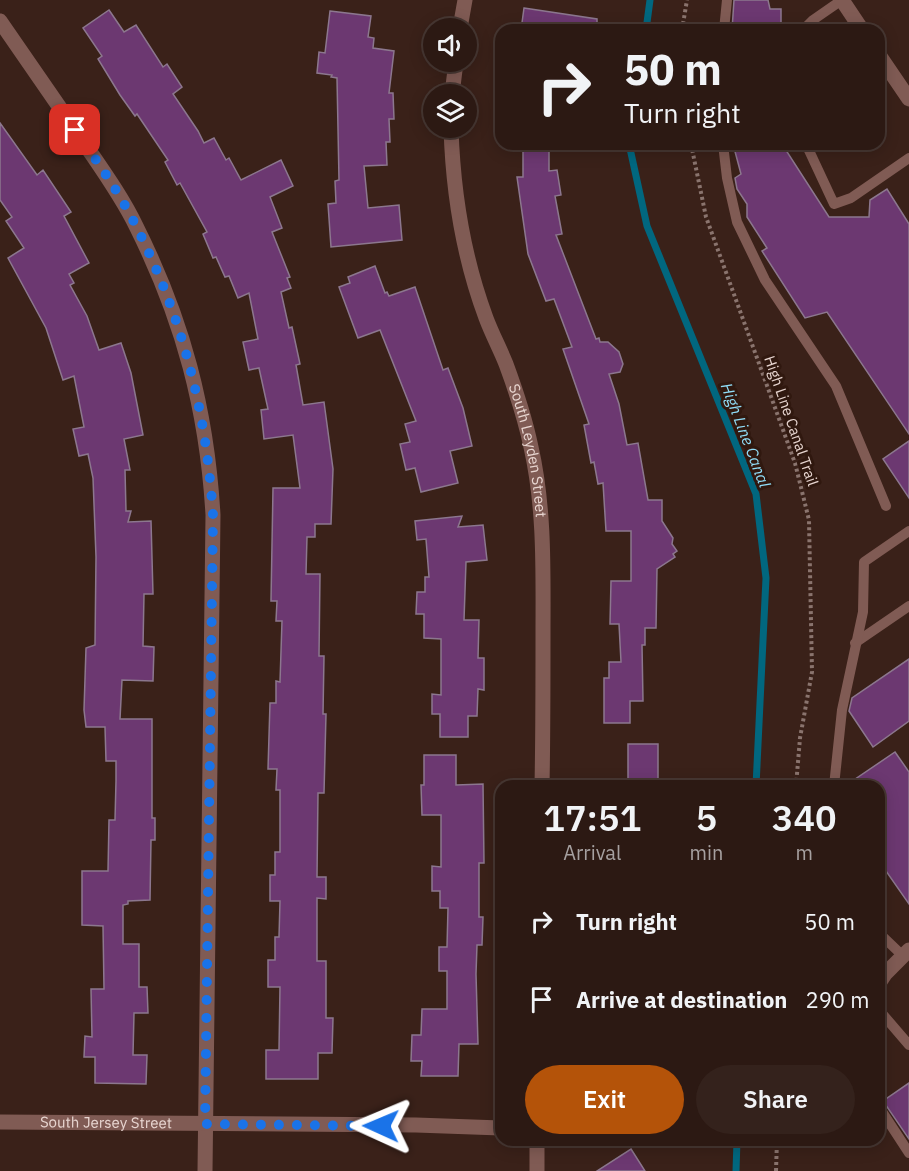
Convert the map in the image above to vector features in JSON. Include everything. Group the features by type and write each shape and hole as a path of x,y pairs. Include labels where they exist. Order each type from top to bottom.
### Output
{"street":[{"path":"462,18 465,0"},
{"path":"842,0 858,24"},
{"path":"0,21 112,184 136,225 170,301 185,346 205,438 213,515 205,1171"},
{"path":"885,64 909,99"},
{"name":"South Leyden Street","path":"451,138 460,226 472,277 486,320 505,363 521,409 531,447 539,496 543,545 542,780"},
{"path":"885,974 906,953"},
{"name":"South Jersey Street","path":"0,1122 416,1125 495,1128"},
{"path":"537,1146 537,1171"}],"lane":[{"path":"725,24 727,0"},
{"path":"809,24 842,0"},
{"path":"724,150 737,222 765,280 836,386 886,506"},
{"path":"811,150 834,204 851,198 909,158"},
{"path":"835,780 842,710 863,612 864,562 909,531"},
{"path":"855,643 909,606"},
{"path":"885,937 906,953"},
{"path":"885,1017 909,1045"},
{"path":"885,1116 909,1153"}],"path":[{"path":"683,24 687,0"},
{"name":"High Line Canal Trail","path":"692,150 706,217 795,463 809,520 812,672 800,738 796,780"},
{"path":"776,1171 777,1146"}],"building":[{"path":"734,0 768,0 770,9 781,9 781,24 732,24"},
{"path":"524,8 597,19 597,24 522,24"},
{"path":"109,10 124,32 136,25 163,67 167,64 182,87 173,94 204,143 214,138 226,160 229,158 241,180 281,160 293,186 270,197 282,228 272,232 290,277 287,278 291,288 281,292 300,364 296,365 303,405 324,402 333,469 331,524 315,524 315,537 307,537 306,574 320,574 319,656 324,656 323,714 326,714 324,793 318,793 317,877 326,877 326,899 317,898 317,961 326,961 326,1018 333,1018 332,1053 318,1053 318,1079 266,1079 266,1050 279,1050 280,987 268,987 268,960 275,960 275,937 279,937 280,901 270,901 270,875 275,875 275,852 280,852 280,790 276,790 277,769 268,769 270,703 276,703 276,681 280,682 282,621 276,621 277,601 271,601 273,488 300,488 293,435 264,439 261,410 268,409 259,368 249,370 243,342 258,339 249,293 238,298 229,276 225,277 216,257 213,258 203,234 207,232 180,183 177,185 165,162 168,160 137,114 135,116 120,95 98,59 102,56 83,28"},
{"path":"330,11 371,16 368,37 374,38 373,48 394,51 389,93 393,93 394,119 389,119 390,142 386,142 387,165 364,166 368,208 399,205 402,240 331,247 328,204 336,203 335,181 339,180 337,78 317,73 319,52 325,53"},
{"path":"0,123 37,175 43,170 71,212 64,216 89,263 69,274 74,283 70,285 87,316 99,350 121,343 131,373 143,435 124,439 130,470 125,470 126,511 131,511 128,522 151,521 153,594 144,594 143,646 154,647 153,681 122,680 120,719 152,719 152,818 155,818 155,840 151,840 150,900 128,901 128,904 123,905 123,944 139,944 139,987 147,987 148,1013 134,1013 133,1055 147,1055 146,1084 95,1083 95,1057 84,1057 85,1036 92,1037 91,989 104,989 103,926 82,925 82,871 108,871 109,820 115,820 116,781 116,761 106,761 105,727 86,727 84,710 86,648 95,645 96,557 93,478 88,454 79,456 73,429 84,427 74,376 63,380 46,328 8,258 24,248 6,221 12,217 0,200"},
{"path":"523,150 549,150 549,171 557,170 561,195 555,196 562,234 556,235 596,339 599,338 600,342 608,342 619,352 623,364 620,372 609,374 619,404 627,445 638,443 648,500 662,500 662,521 673,538 672,544 677,551 673,554 675,557 657,569 656,628 645,628 645,645 642,645 643,701 630,701 630,723 604,723 604,678 609,678 609,662 621,662 619,624 610,624 611,581 631,581 631,531 606,531 603,483 598,484 594,462 591,463 584,425 589,424 563,349 572,347 554,299 546,301 528,254 517,177 523,177"},
{"path":"735,150 786,150 829,217 869,217 870,200 887,189 909,224 909,434 827,312 805,318 762,251 767,248 747,217 747,204 737,189 735,178 741,174"},
{"path":"375,266 385,293 387,292 389,296 415,287 443,370 448,368 463,408 472,446 450,451 458,483 421,492 415,468 406,470 400,444 410,442 405,424 416,421 380,330 358,338 339,287 350,283 348,277"},
{"path":"909,441 909,498 883,459"},
{"path":"462,516 458,527 483,525 487,560 466,562 464,620 479,620 478,658 484,658 484,690 478,689 477,716 468,716 468,737 440,737 440,714 432,714 432,694 441,695 441,639 424,638 424,614 416,614 417,592 425,592 425,577 429,577 426,539 417,540 415,521"},
{"path":"909,659 909,721 873,747 849,711 852,698"},
{"path":"628,744 658,744 658,780 628,780"},
{"path":"895,752 909,772 909,904 885,870 885,780 854,780"},
{"path":"424,755 456,755 456,785 483,784 484,863 479,863 479,917 483,917 482,945 477,945 476,974 478,1044 459,1044 458,1076 421,1076 422,1061 411,1061 412,1035 421,1035 422,1009 447,1009 447,971 439,971 439,947 447,947 448,908 440,908 440,891 432,891 432,866 441,867 441,815 422,815 421,785 424,785"},
{"path":"909,1083 909,1139 885,1104 885,1100"},
{"path":"631,1149 645,1171 597,1171"}],"waterway":[{"name":"High Line Canal","path":"647,24 650,0"},
{"name":"High Line Canal","path":"630,150 647,226 756,494 766,578 756,780"},
{"name":"High Line Canal","path":"736,1171 737,1146"}],"route":[{"path":"75,130 112,184 136,225 170,301 194,380 205,438 213,515 205,1124 381,1126"}]}
